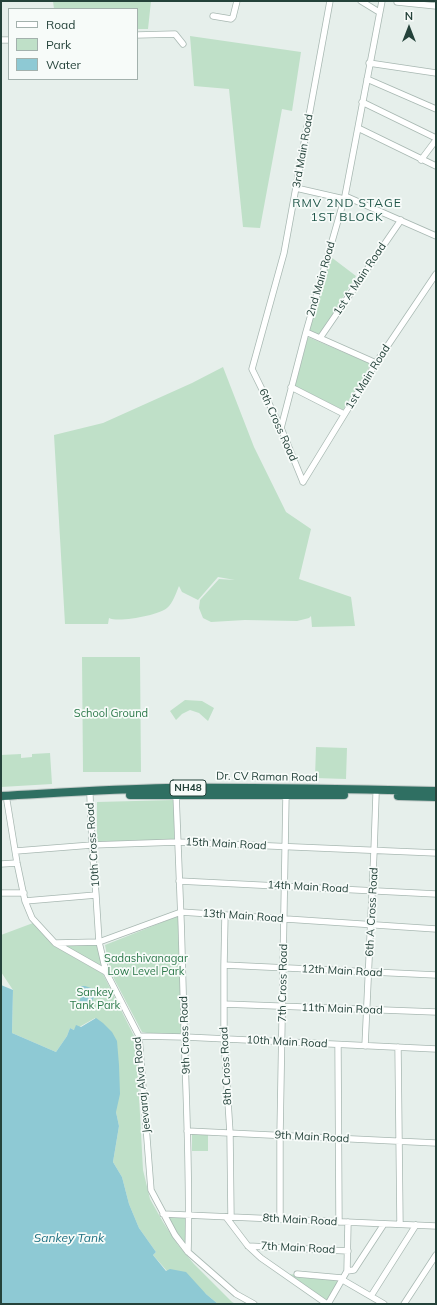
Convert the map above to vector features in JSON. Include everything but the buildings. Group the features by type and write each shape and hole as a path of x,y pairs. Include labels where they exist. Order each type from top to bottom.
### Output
{"highway":[{"name":"Dr. CV Raman Road","path":"4,801 89,791 167,788 436,791"},
{"name":"Dr. CV Raman Road","path":"4,801 90,796 176,794 376,795 436,797"}],"street":[{"path":"213,16 231,19 233,17 237,1"},
{"name":"3rd Main Road","path":"252,369 284,253 330,1"},
{"path":"362,1 379,12"},
{"name":"2nd Main Road","path":"281,428 306,332 345,198 382,1"},
{"path":"397,2 436,6"},
{"path":"138,35 175,34 183,44"},
{"path":"370,63 436,73"},
{"path":"367,79 436,109"},
{"path":"362,102 436,139 421,160"},
{"path":"358,128 436,166"},
{"path":"296,188 345,198 401,220 436,236"},
{"name":"1st A Main Road","path":"320,338 401,220"},
{"name":"1st Main Road","path":"303,482 376,363 436,274"},
{"path":"306,332 376,363"},
{"name":"6th Cross Road","path":"252,369 281,428 303,482"},
{"path":"292,387 344,414"},
{"name":"9th Cross Road","path":"176,794 188,1131 188,1252"},
{"name":"7th Cross Road","path":"280,1219 286,795"},
{"name":"6th A Cross Road","path":"365,1046 373,891 376,795"},
{"name":"10th Cross Road","path":"90,796 99,942"},
{"path":"4,801 16,851 25,901 32,918 55,943 106,972"},
{"name":"15th Main Road","path":"16,851 92,845 178,842 436,853"},
{"path":"1,864 17,863"},
{"name":"14th Main Road","path":"180,881 436,894"},
{"path":"1,893 24,893"},
{"path":"25,901 96,895"},
{"name":"13th Main Road","path":"55,943 99,942 181,912 436,928"},
{"name":"8th Cross Road","path":"225,915 224,1039 230,1133 228,1217"},
{"name":"Jeevaraj Alva Road","path":"99,942 106,972 139,1036 151,1190 175,1235 188,1252 236,1294 254,1304"},
{"name":"12th Main Road","path":"224,965 436,975"},
{"name":"11th Main Road","path":"224,1004 436,1012"},
{"name":"10th Main Road","path":"139,1036 436,1049"},
{"path":"338,1045 339,1222"},
{"path":"398,1047 400,1224"},
{"name":"9th Main Road","path":"188,1131 436,1143"},
{"name":"8th Main Road","path":"163,1214 436,1226"},
{"path":"228,1217 248,1246 261,1258 327,1304 347,1271 348,1222"},
{"path":"347,1271 354,1270 384,1224"},
{"path":"371,1296 416,1225"},
{"name":"7th Main Road","path":"248,1246 348,1251"},
{"path":"404,1304 436,1255"},
{"path":"298,1274 342,1278 384,1304"}],"green space":[{"path":"53,1 151,1 148,29 138,29 138,8 54,8"},
{"path":"190,36 301,52 292,111 282,109 260,228 243,227 229,89 194,86"},
{"path":"331,257 356,276 320,335 307,330"},
{"path":"308,337 371,364 343,410 295,386"},
{"path":"223,367 254,447 286,512 311,529 299,579 351,597 355,626 312,627 311,616 309,618 297,621 245,620 211,622 203,618 199,608 200,600 219,579 235,580 218,577 198,600 182,592 179,586 174,598 167,608 163,611 148,616 121,620 109,618 108,624 65,624 54,435 103,423 192,383"},
{"name":"School Ground","path":"82,657 140,657 141,772 83,772"},
{"path":"185,700 202,701 214,708 208,721 199,713 190,710 182,714 176,720 170,711"},
{"path":"316,747 347,748 346,779 315,778"},
{"path":"50,753 52,784 1,787 1,755 21,754 21,758 32,757 32,754"},
{"path":"174,800 174,840 97,842 97,802"},
{"name":"Sadashivanagar Low Level Park","path":"178,916 182,1035 142,1032 110,971 105,945"},
{"name":"Sankey Tank Park","path":"33,923 54,946 103,974 136,1040 143,1170 150,1199 178,1245 194,1264 232,1302 236,1304 218,1304 206,1294 167,1271 153,1255 156,1252 139,1228 129,1204 122,1177 113,1162 119,1126 95,1018 74,1030 70,1028 67,1036 56,1052 12,1033 13,990 1,972 1,935"},
{"path":"99,942 106,972 55,943"},
{"path":"192,1134 208,1134 208,1151 192,1151"},
{"path":"168,1217 188,1218 186,1244 178,1234"},
{"path":"288,1274 339,1279 327,1302"}],"water":[{"name":"Sankey Tank","path":"1,985 13,990 12,1033 56,1052 67,1036 70,1028 74,1030 76,1025 81,1027 96,1018 112,1032 117,1041 120,1094 116,1112 119,1126 113,1162 122,1177 129,1204 139,1228 156,1252 153,1255 166,1271 170,1269 186,1272 206,1294 218,1304 1,1304"},
{"path":"81,986 97,990 90,1006 79,1002 82,994 79,993"}],"district":[{"name":"RMV 2ND STAGE 1ST BLOCK","path":"347,210"}]}
